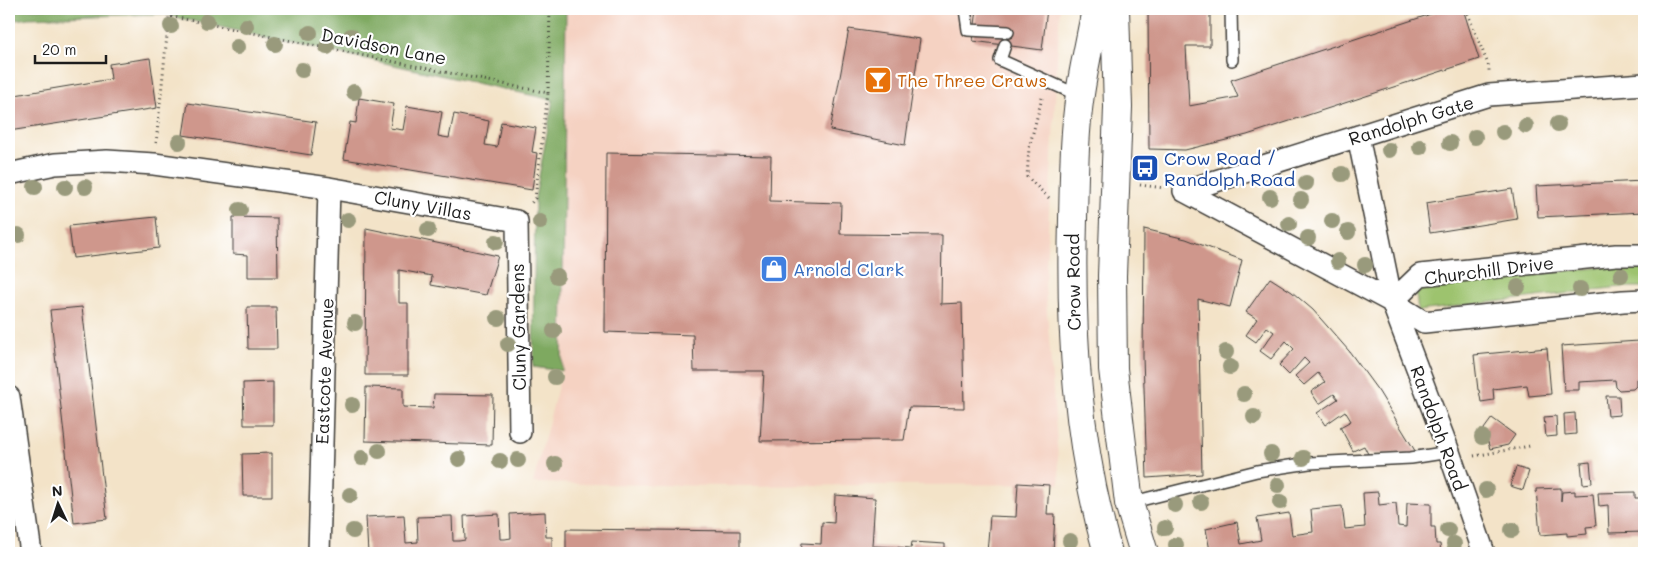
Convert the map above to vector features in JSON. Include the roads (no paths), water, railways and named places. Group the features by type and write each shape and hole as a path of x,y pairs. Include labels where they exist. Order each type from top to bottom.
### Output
{"main road":[{"name":"Crow Road","path":"1096,9 1080,96 1074,172 1072,312 1086,460 1096,511 1108,553"},
{"path":"1115,9 1118,107 1112,276 1113,369 1129,503 1144,553"}],"street":[{"name":"Randolph Gate","path":"1392,302 1184,191 1490,95 1644,84"},
{"name":"Randolph Road","path":"1358,136 1392,302 1484,553"},
{"name":"Cluny Villas","path":"9,174 55,164 107,161 154,164 329,188 517,221"},
{"name":"Eastcote Avenue","path":"319,553 329,188"},
{"name":"Cluny Gardens","path":"517,221 520,432"},
{"name":"Churchill Drive","path":"1392,302 1420,275 1616,255 1644,255"},
{"path":"1392,302 1424,322 1644,300"},
{"path":"9,397 31,553"}],"lane":[{"path":"965,9 968,30 1008,32"},
{"path":"1231,9 1232,60"},
{"path":"1005,45 1000,60 1080,96"},
{"path":"1129,503 1257,471 1309,463 1450,456"}],"place":[{"name":"The Three Craws","path":"878,80"},
{"name":"Crow Road / Randolph Road","path":"1145,168"},
{"name":"Arnold Clark","path":"774,269"}]}
